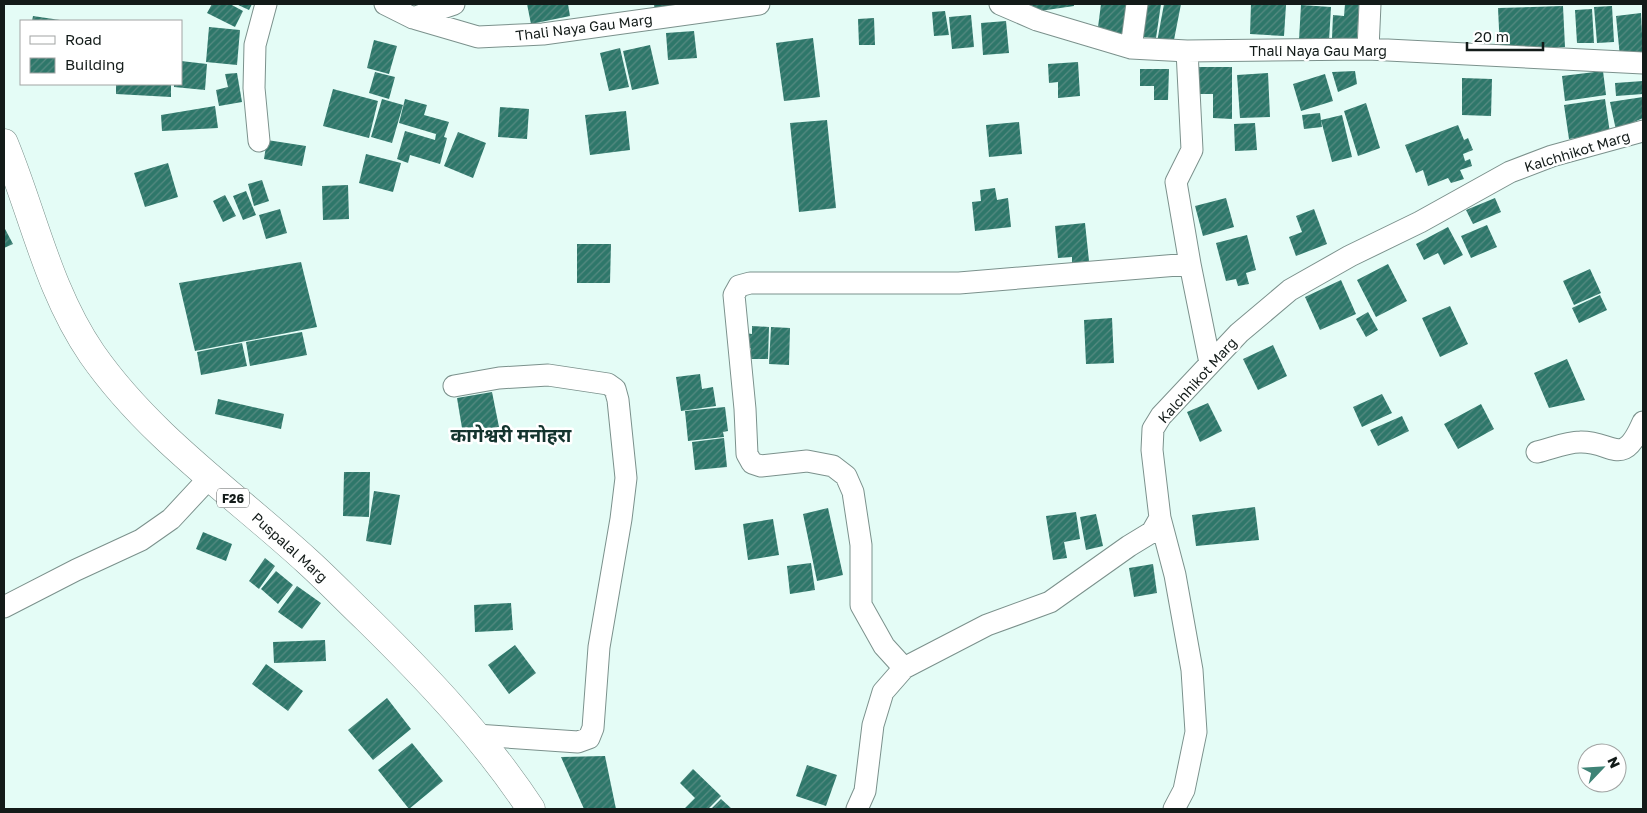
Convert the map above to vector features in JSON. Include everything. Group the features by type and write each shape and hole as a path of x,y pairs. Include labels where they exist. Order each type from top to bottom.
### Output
{"main road":[{"name":"Puspalal Marg","path":"4,142 47,267 69,315 92,353 125,397 171,444 308,562 418,670 476,735 531,809"}],"street":[{"path":"259,142 254,88 255,45 266,4"},
{"name":"Thali Naya Gau Marg","path":"386,4 413,18 478,38 543,34 758,4"},
{"path":"413,18 454,4"},
{"name":"Thali Naya Gau Marg","path":"1000,4 1037,20 1131,48 1187,51 1368,49 1643,63"},
{"path":"1131,48 1137,4"},
{"path":"1368,49 1370,4"},
{"path":"1187,51 1192,150 1176,182 1210,363"},
{"name":"Kalchhikot Marg","path":"1174,809 1184,790 1196,732 1192,670 1175,575 1160,518 1152,450 1153,429 1160,416 1240,333 1290,290 1350,256 1420,222 1510,172 1552,156 1643,131"},
{"path":"904,668 884,646 861,605 861,545 853,492 846,476 833,466 807,461 761,466 752,463 747,454 745,409 734,295 739,286 750,283 959,283 1190,264"},
{"path":"454,386 498,378 548,375 608,384 615,389 618,400 626,478 621,519 599,647 593,728 589,738 578,742 476,735"},
{"path":"1537,452 1580,442 1600,445 1612,450 1620,450 1626,447 1639,432 1643,422"},
{"path":"4,607 76,570 141,540 171,519 210,477"},
{"path":"857,809 865,791 873,724 884,692 904,668 987,625 1050,602 1152,532 1160,518"}],"building":[{"path":"212,4 230,4 243,11 235,27 207,13"},
{"path":"236,4 252,4 249,10"},
{"path":"527,4 568,4 570,16 531,24"},
{"path":"654,4 691,4 655,14"},
{"path":"1032,4 1074,4 1074,6 1033,12"},
{"path":"1101,4 1130,4 1126,39 1097,35"},
{"path":"1147,4 1161,4 1156,38 1143,37"},
{"path":"1164,4 1181,4 1173,45 1157,42"},
{"path":"1251,4 1286,5 1284,36 1250,34"},
{"path":"1345,4 1359,4 1357,39 1332,38 1333,15 1344,16"},
{"path":"1301,5 1331,7 1329,41 1299,40"},
{"path":"1563,6 1565,47 1500,50 1498,8"},
{"path":"1612,6 1614,42 1597,43 1594,7"},
{"path":"1592,9 1594,43 1577,43 1575,10"},
{"path":"945,11 949,35 934,36 932,12"},
{"path":"1641,13 1643,55 1620,57 1616,16"},
{"path":"971,15 974,47 952,49 949,17"},
{"path":"33,16 60,20 32,20"},
{"path":"874,18 875,45 859,45 858,19"},
{"path":"1006,21 1009,53 983,55 981,23"},
{"path":"209,27 240,30 237,65 206,62"},
{"path":"694,31 697,58 668,60 666,33"},
{"path":"813,38 820,97 784,101 776,43"},
{"path":"374,40 397,46 389,74 367,68"},
{"path":"650,45 659,84 632,90 623,51"},
{"path":"620,48 629,87 609,91 600,53"},
{"path":"182,61 207,64 205,90 174,87 174,85 182,85"},
{"path":"1078,62 1080,96 1058,98 1058,82 1049,83 1048,64"},
{"path":"1199,67 1232,67 1232,119 1213,118 1213,94 1199,94"},
{"path":"1140,69 1169,69 1168,100 1154,100 1154,86 1140,86"},
{"path":"1355,71 1357,84 1338,92 1332,72"},
{"path":"1603,71 1606,95 1565,101 1562,76"},
{"path":"375,72 395,77 389,99 369,93"},
{"path":"237,73 242,102 219,106 216,90 228,87 225,74"},
{"path":"1268,73 1270,117 1240,118 1237,75"},
{"path":"1325,74 1333,101 1301,111 1293,84"},
{"path":"1462,78 1492,79 1491,116 1462,115"},
{"path":"1643,81 1643,94 1616,96 1615,83"},
{"path":"116,85 171,85 171,97 116,94"},
{"path":"333,89 378,101 369,138 323,126"},
{"path":"1643,97 1643,118 1616,130 1610,102"},
{"path":"382,99 403,105 392,143 371,137"},
{"path":"405,99 427,105 424,115 449,122 444,137 447,138 440,164 410,155 408,163 397,159 405,131 435,140 436,134 399,123"},
{"path":"1605,99 1610,133 1569,139 1564,105"},
{"path":"1366,103 1380,148 1358,156 1344,111"},
{"path":"215,106 218,128 162,131 161,115"},
{"path":"500,107 529,109 527,139 498,137"},
{"path":"626,111 630,150 590,155 585,115"},
{"path":"1320,113 1322,127 1304,129 1302,115"},
{"path":"1342,115 1352,157 1332,162 1321,120"},
{"path":"827,120 836,208 799,212 790,123"},
{"path":"1019,122 1022,154 989,157 986,125"},
{"path":"1255,123 1257,150 1235,151 1234,124"},
{"path":"1458,125 1464,140 1468,138 1473,150 1463,154 1465,161 1470,159 1472,166 1460,170 1464,179 1451,183 1448,178 1428,186 1423,170 1416,173 1405,145"},
{"path":"458,132 486,143 473,178 444,166"},
{"path":"267,140 306,146 302,166 264,159"},
{"path":"366,154 401,163 393,192 359,183"},
{"path":"168,163 178,197 145,207 134,173"},
{"path":"262,180 269,201 254,206 248,184"},
{"path":"348,185 349,219 323,220 322,186"},
{"path":"995,188 997,200 1008,198 1011,227 975,231 972,202 981,201 980,190"},
{"path":"246,191 256,215 243,220 233,196"},
{"path":"225,195 236,216 223,222 213,201"},
{"path":"1226,198 1234,227 1203,236 1195,206"},
{"path":"1495,198 1501,212 1473,224 1466,210"},
{"path":"280,209 287,233 266,239 259,215"},
{"path":"1314,209 1327,244 1296,256 1289,237 1302,232 1296,216"},
{"path":"1085,223 1089,261 1072,263 1072,257 1058,258 1055,226"},
{"path":"1487,225 1497,247 1471,258 1461,236"},
{"path":"4,227 13,244 4,248"},
{"path":"1448,227 1463,255 1444,265 1438,253 1424,260 1416,244"},
{"path":"1247,235 1256,270 1246,273 1249,284 1238,286 1236,279 1226,281 1216,243"},
{"path":"577,244 611,244 610,283 577,283"},
{"path":"301,262 317,327 195,351 179,283"},
{"path":"1388,264 1407,301 1376,317 1357,280"},
{"path":"1590,269 1601,293 1574,305 1563,281"},
{"path":"1341,280 1356,314 1320,330 1305,297"},
{"path":"1600,295 1607,310 1579,323 1572,308"},
{"path":"1450,306 1468,344 1440,357 1422,318"},
{"path":"1368,312 1378,330 1366,337 1356,319"},
{"path":"1112,318 1114,363 1086,364 1084,320"},
{"path":"752,326 769,327 768,359 751,359 751,348 744,348 745,333 752,334"},
{"path":"771,327 790,328 789,365 769,364"},
{"path":"302,332 307,355 250,366 246,342"},
{"path":"242,343 247,366 201,375 197,352"},
{"path":"1273,345 1287,376 1258,390 1243,359"},
{"path":"1567,359 1585,400 1549,408 1534,373"},
{"path":"700,374 702,389 713,387 716,406 681,411 676,377"},
{"path":"492,392 499,427 463,434 457,398"},
{"path":"1382,394 1392,413 1362,427 1353,407"},
{"path":"218,399 284,414 281,429 215,414"},
{"path":"1208,403 1222,431 1200,442 1187,412"},
{"path":"1481,404 1494,429 1458,449 1444,424"},
{"path":"725,407 728,431 723,432 724,437 688,441 685,411"},
{"path":"1402,416 1409,431 1378,446 1370,430"},
{"path":"724,438 727,467 695,470 692,442"},
{"path":"344,472 370,472 369,517 343,516"},
{"path":"374,491 400,495 391,545 366,541"},
{"path":"1255,507 1259,540 1196,546 1192,515"},
{"path":"828,508 843,575 817,581 803,514"},
{"path":"1076,512 1080,539 1064,542 1067,558 1053,560 1046,516"},
{"path":"1096,514 1103,546 1086,550 1080,517"},
{"path":"773,519 779,555 748,560 743,524"},
{"path":"203,532 232,544 226,561 196,549"},
{"path":"265,558 275,566 259,589 249,581"},
{"path":"811,563 815,590 790,594 787,566"},
{"path":"1153,564 1157,593 1134,597 1129,568"},
{"path":"276,571 293,585 278,604 261,589"},
{"path":"297,586 321,603 302,629 278,612"},
{"path":"511,603 513,630 475,632 474,605"},
{"path":"325,640 326,661 274,663 273,642"},
{"path":"515,645 536,673 509,694 488,665"},
{"path":"266,664 303,691 288,711 252,684"},
{"path":"387,698 411,729 373,760 348,730"},
{"path":"412,743 443,781 409,809 378,770"},
{"path":"605,756 616,809 584,809 561,757"},
{"path":"807,765 837,775 826,806 796,796"},
{"path":"693,769 721,796 708,809 684,809 695,798 680,783"},
{"path":"721,799 732,809 711,809"}],"district":[{"name":"कागेश्वरी मनोहरा","path":"511,434"}]}
